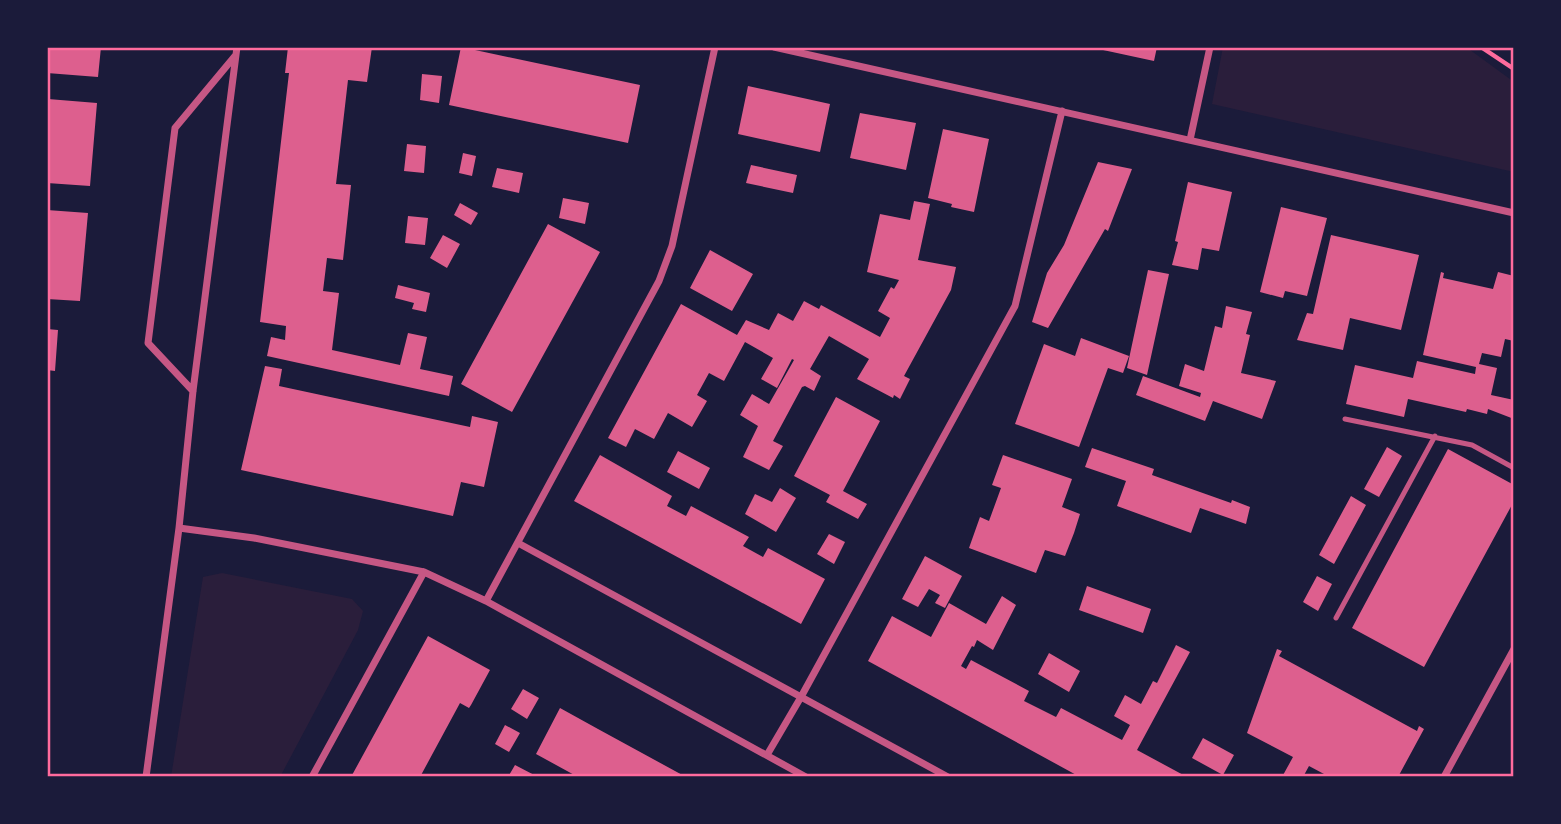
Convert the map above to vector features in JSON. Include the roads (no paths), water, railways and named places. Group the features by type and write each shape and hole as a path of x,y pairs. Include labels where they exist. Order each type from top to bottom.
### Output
{"street":[{"path":"486,601 659,281 672,246 715,47"},
{"path":"774,47 1514,213"},
{"path":"1190,140 1210,47"},
{"path":"193,391 148,343 175,128 236,52"},
{"path":"146,777 236,52"},
{"path":"767,755 802,697 1015,306 1062,111"},
{"path":"179,528 254,538 424,572 486,601 806,777"},
{"path":"519,543 948,777"},
{"path":"312,777 424,572"},
{"path":"1444,777 1514,649"}],"lane":[{"path":"1345,419 1472,445 1514,468"},
{"path":"1336,618 1435,436"}]}
